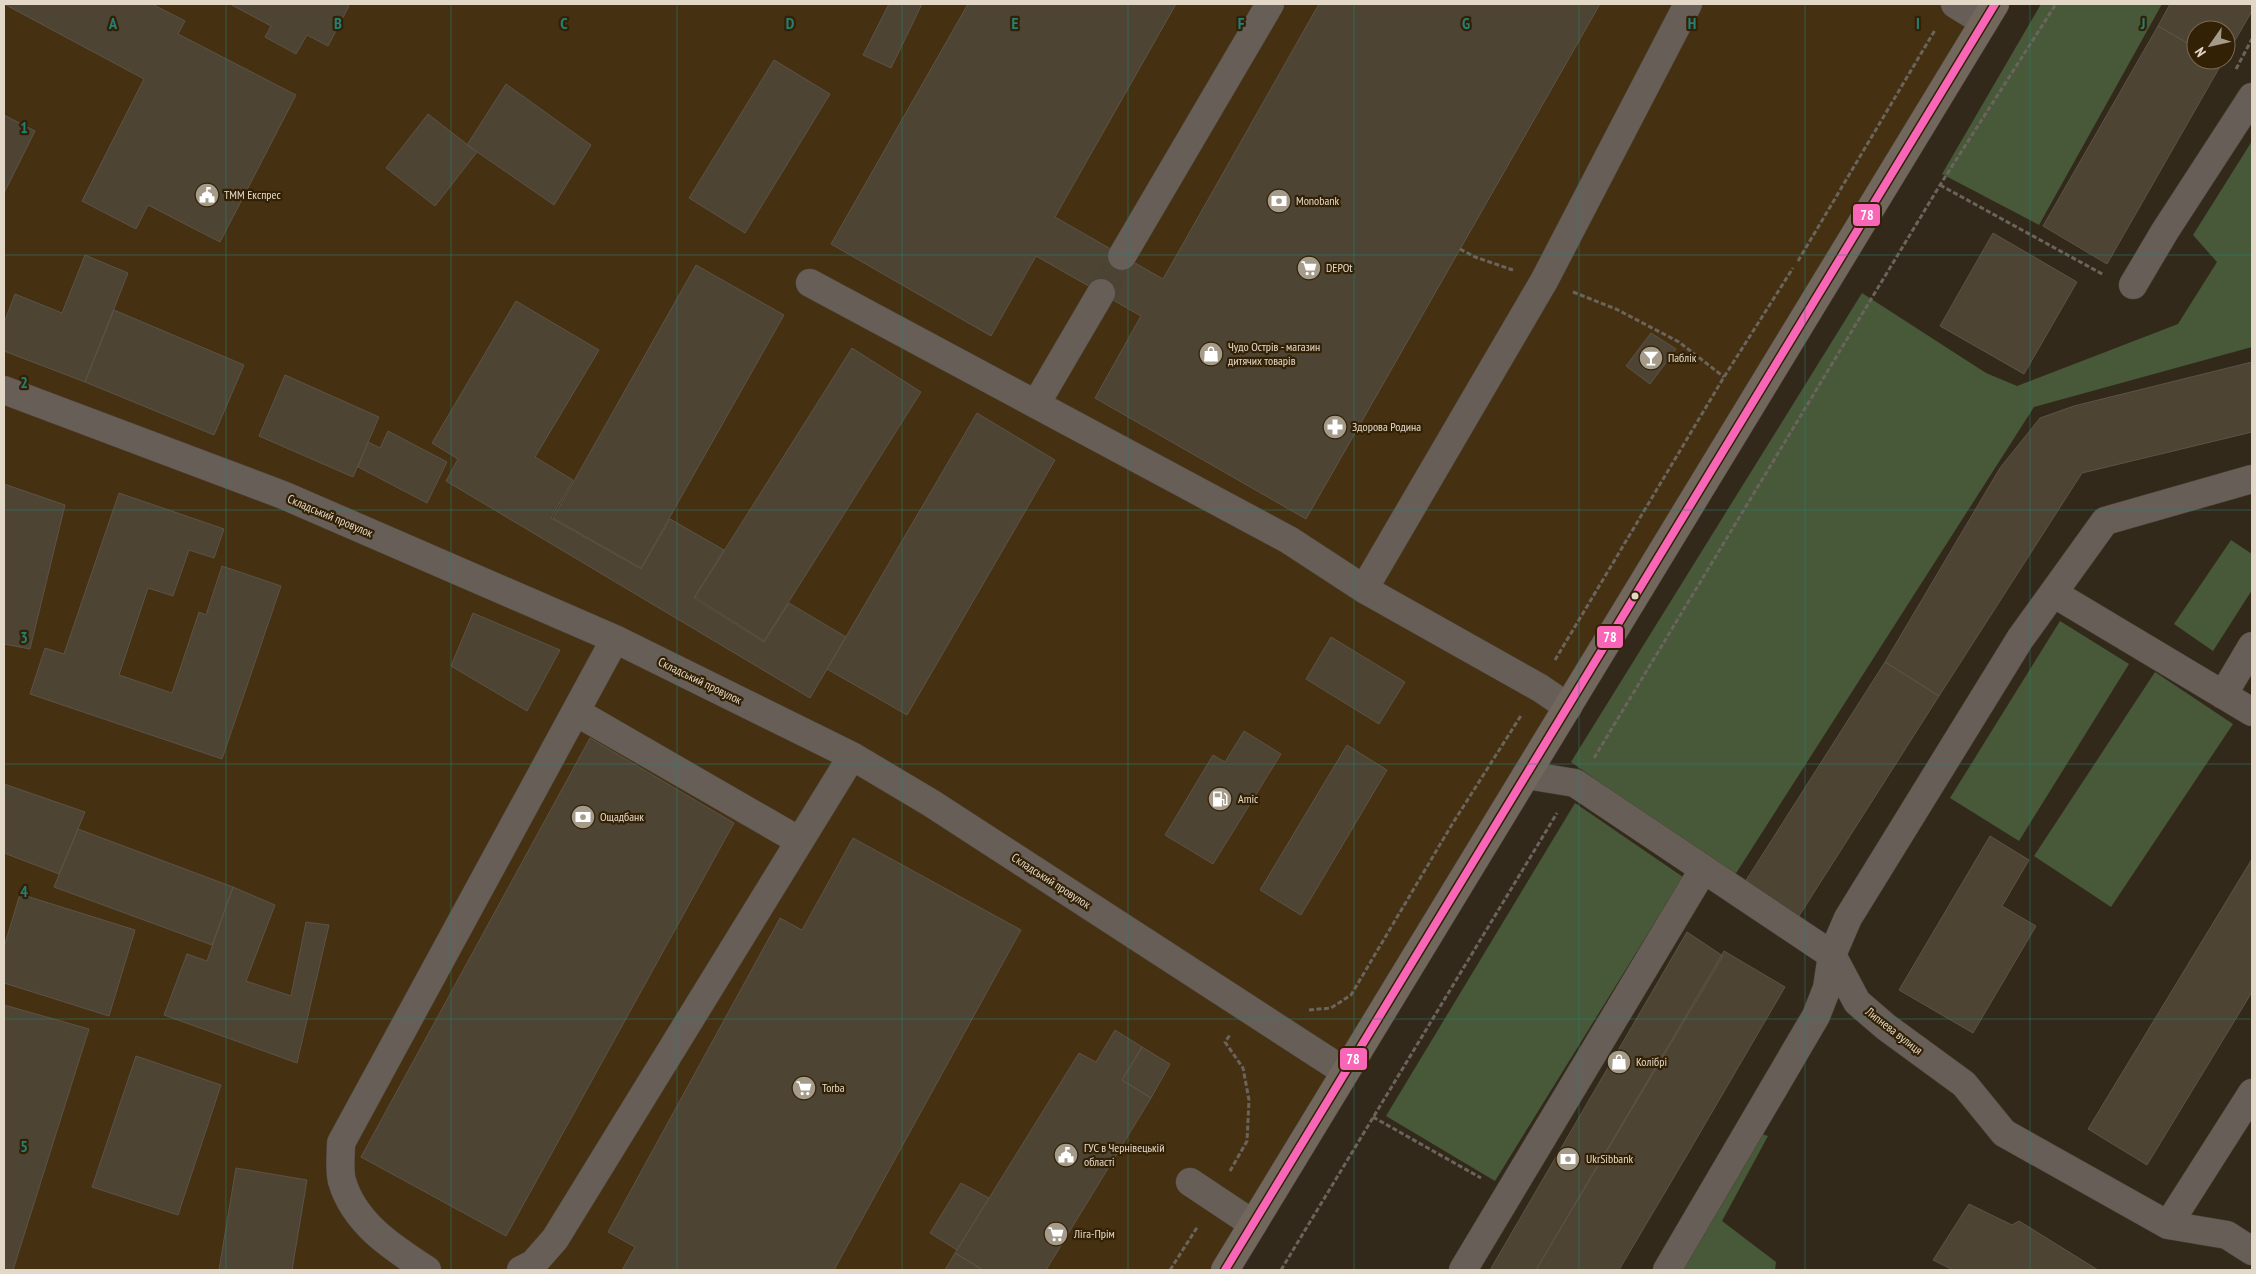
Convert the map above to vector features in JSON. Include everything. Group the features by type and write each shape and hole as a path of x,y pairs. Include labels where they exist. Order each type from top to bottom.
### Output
{"main road":[{"path":"1225,1270 1344,1071 1568,707 1989,13"}],"street":[{"path":"1122,256 1270,4"},
{"path":"1364,589 1544,280 1688,4"},
{"path":"1955,4 1989,13"},
{"path":"2122,282 2165,231 2252,97"},
{"path":"810,283 1289,540 1364,589 1540,688 1568,707"},
{"path":"1036,404 1101,293"},
{"name":"Складський провулок","path":"4,390 283,495 615,639 852,756 930,802 1344,1071"},
{"path":"1667,1270 1816,1016 1826,988 1832,955 1848,918 2020,639 2105,521 2252,479"},
{"path":"2053,593 2252,712"},
{"path":"427,1270 391,1247 356,1212 342,1180 341,1143 615,639"},
{"path":"2223,695 2252,646"},
{"path":"576,712 798,840"},
{"path":"522,1270 533,1264 555,1239 798,840 852,756"},
{"name":"Липнева вулиця","path":"1526,775 1575,783 1832,955 1857,1002 1886,1027 1964,1084 2004,1133 2168,1226 2227,1235 2252,1250"},
{"path":"1462,1270 1703,870"},
{"path":"2168,1226 2252,1093"},
{"path":"1190,1182 1253,1224"}],"path":[{"path":"1281,1270 1575,783 1591,763 1940,185 2056,4"},
{"path":"2233,74 2252,39"},
{"path":"1940,185 2122,282"},
{"path":"1460,249 1475,257 1544,280 1624,313 1679,342 1724,377"},
{"path":"1373,1116 1508,1194"}],"shaded area":[{"path":"4,4 1980,4 1216,1270 4,1270"}],"green space":[{"path":"2041,4 2162,4 2039,225 1942,174"},
{"path":"2252,141 2252,347 2034,407 1733,878 1571,762 1862,293 1986,373 2017,386 2178,324 2217,262 2193,235"},
{"path":"2231,540 2252,554 2252,590 2213,651 2174,624"},
{"path":"2060,621 2129,664 2019,841 1950,798"},
{"path":"2155,672 2233,724 2111,907 2034,856"},
{"path":"1575,803 1683,877 1495,1181 1386,1116"},
{"path":"1749,1130 1768,1136 1722,1221 1776,1262 1775,1270 1667,1270"}],"building":[{"path":"4,4 152,4 185,21 178,34 296,95 220,242 148,205 136,229 82,201 144,79"},
{"path":"230,4 345,4 349,6 328,46 307,35 296,54 265,37 271,26"},
{"path":"889,4 922,4 891,68 863,55"},
{"name":"DEPOt","path":"968,4 1176,4 1055,217 1163,279 1319,4 1600,4 1306,519 1095,398 1141,316 1036,256 991,336 831,244"},
{"path":"2170,4 2252,4 2252,11 2236,39 2236,20 2186,20 2186,42 2158,26"},
{"path":"2158,26 2186,42 2186,70 2218,70 2107,264 2043,226"},
{"path":"774,60 830,94 745,233 689,198"},
{"path":"506,84 591,145 554,205 467,145"},
{"path":"428,114 477,152 435,206 386,168"},
{"path":"4,115 35,131 4,193"},
{"path":"1993,233 2077,282 2024,374 1940,326"},
{"path":"85,255 128,273 85,382 4,351 4,323 15,294 62,313"},
{"path":"696,265 784,315 641,568 553,518"},
{"path":"516,301 599,350 535,457 573,480 551,518 641,569 670,519 724,550 694,598 764,642 789,603 846,637 810,698 446,481 458,459 432,443"},
{"path":"114,310 244,365 214,435 85,382"},
{"name":"Паблік","path":"1651,333 1676,349 1650,384 1626,366"},
{"path":"852,348 921,392 764,641 695,597"},
{"path":"2252,362 2252,432 2082,473 1939,696 1885,662 2000,468 2040,418 2074,406"},
{"path":"285,375 379,417 353,477 259,436"},
{"path":"977,413 1055,460 907,715 827,669"},
{"path":"388,431 447,462 427,503 358,467 368,442 380,448"},
{"path":"4,484 65,505 30,649 4,644"},
{"path":"119,493 224,529 214,558 189,550 173,596 148,588 119,675 172,693 199,612 206,615 222,566 281,586 222,759 30,694 45,648 64,654"},
{"path":"473,613 560,650 527,711 451,666"},
{"path":"1331,637 1405,682 1379,724 1306,679"},
{"path":"1885,662 1939,696 1799,916 1745,882"},
{"name":"Amic","path":"1244,731 1281,754 1213,864 1165,835 1213,755 1225,762"},
{"path":"590,738 734,823 506,1236 361,1157"},
{"path":"1347,745 1387,770 1301,915 1260,890"},
{"path":"4,784 85,812 59,874 4,853"},
{"path":"78,829 233,887 212,945 54,887"},
{"path":"1990,836 2029,860 2002,906 2036,926 1973,1033 1899,990"},
{"path":"853,838 1021,930 834,1270 622,1270 635,1247 608,1232 780,918 802,930"},
{"path":"2252,859 2252,992 2147,1165 2088,1129"},
{"path":"233,887 275,905 246,981 291,996 306,922 329,925 297,1063 164,1015 187,954 207,961"},
{"path":"20,894 135,930 109,1016 4,983 4,947"},
{"path":"1687,932 1723,956 1536,1270 1490,1270"},
{"path":"1724,951 1785,987 1687,1155 1619,1270 1536,1270"},
{"path":"4,1005 89,1029 13,1270 4,1270"},
{"name":"ГУС в Чернівецькій області","path":"1115,1030 1142,1047 1122,1080 1151,1098 1046,1270 983,1270 955,1253 1079,1053 1096,1062"},
{"path":"1142,1047 1170,1064 1151,1098 1122,1080"},
{"path":"136,1056 221,1085 178,1215 92,1187"},
{"path":"236,1168 307,1180 292,1270 219,1270"},
{"path":"961,1183 989,1198 957,1250 930,1233"},
{"path":"1969,1204 2012,1225 2019,1221 2098,1270 1953,1270 1933,1260"},
{"path":"955,1253 983,1270 945,1270"}],"tunnel":[{"path":"1101,293 1122,256"}],"transit line":[{"name":"78","path":"1225,1270 1995,4"}],"place":[{"name":"ТММ Експрес","path":"207,195"},
{"name":"Monobank","path":"1279,201"},
{"name":"DEPOt","path":"1309,268"},
{"name":"Чудо Острів - магазин дитячих товарів","path":"1211,354"},
{"name":"Паблік","path":"1651,358"},
{"name":"Здорова Родина","path":"1335,427"},
{"name":"Amic","path":"1220,799"},
{"name":"Ощадбанк","path":"583,817"},
{"name":"Колібрі","path":"1619,1062"},
{"name":"Torba","path":"804,1088"},
{"name":"ГУС в Чернівецькій області","path":"1066,1155"},
{"name":"UkrSibbank","path":"1568,1159"},
{"name":"Ліга-Прім","path":"1056,1234"}]}
